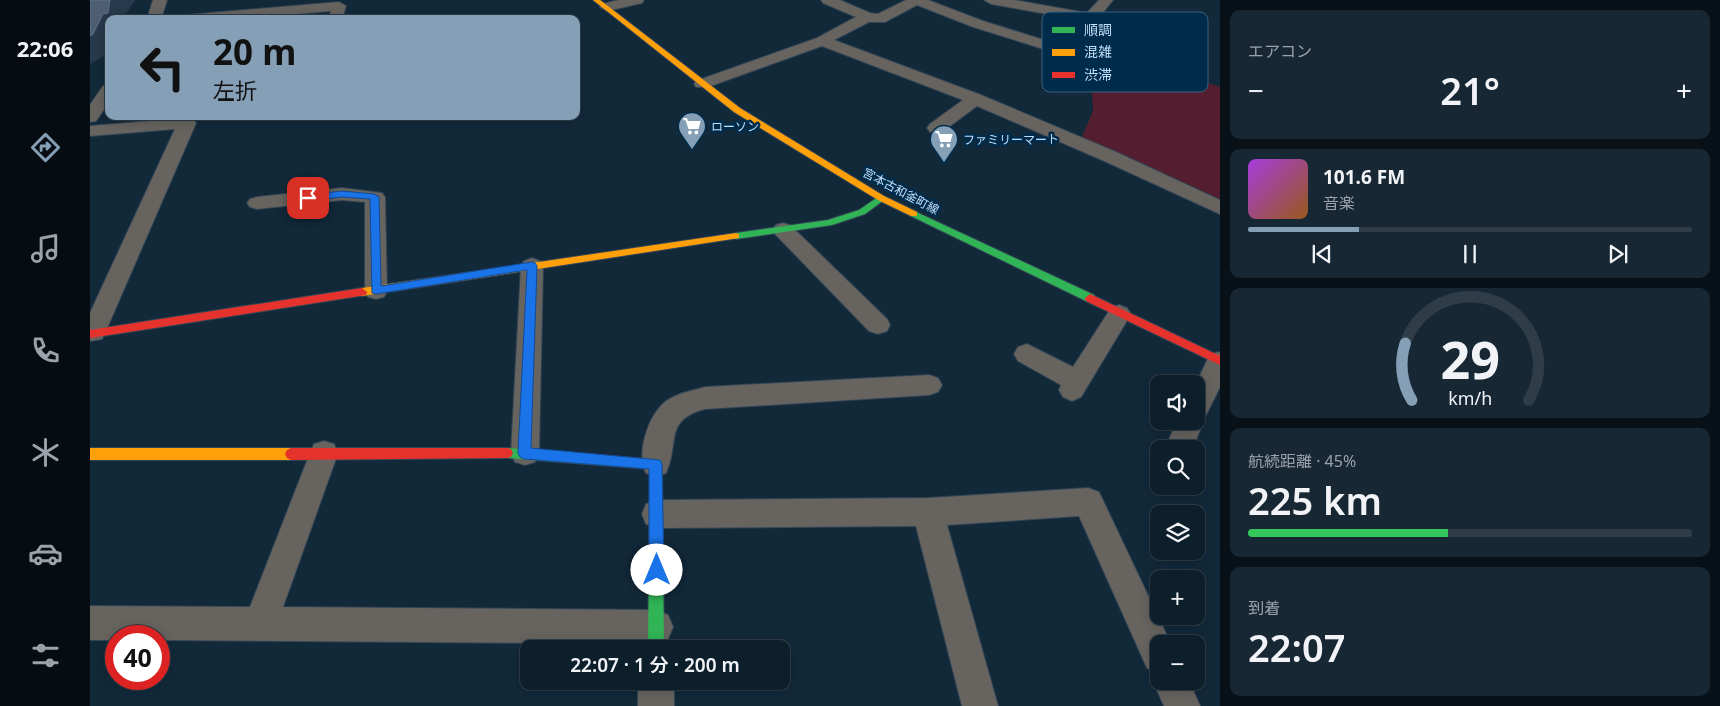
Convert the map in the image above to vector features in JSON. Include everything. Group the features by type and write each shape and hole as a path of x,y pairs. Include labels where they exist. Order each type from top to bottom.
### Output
{"street":[{"path":"155,15 160,0"},
{"path":"602,4 637,0"},
{"path":"828,0 867,17 880,19 911,1 1042,44"},
{"path":"991,0 1059,12"},
{"path":"1097,12 1106,0"},
{"name":"宮本古和釜町線","path":"602,4 702,84 744,114 881,198 1220,361"},
{"path":"233,15 339,6 336,15"},
{"path":"702,84 822,41 867,17"},
{"path":"822,41 975,99 1110,156 1220,208"},
{"path":"91,113 105,95"},
{"path":"936,128 975,99"},
{"path":"90,131 187,123 91,334"},
{"path":"257,203 342,194 374,197 376,291"},
{"path":"91,334 532,266 783,230 846,218 862,212 881,198"},
{"path":"783,230 878,325"},
{"path":"524,453 532,266"},
{"path":"1027,354 1075,386 1120,314"},
{"path":"1205,392 1220,361"},
{"path":"90,623 260,624 656,638 656,464 658,434 669,416 682,405 705,398 929,385"},
{"path":"260,624 324,453"},
{"path":"90,454 524,453 656,464"},
{"path":"657,514 928,512 1088,502 1150,636"},
{"path":"928,512 980,706"},
{"path":"656,690 656,706"},
{"path":"1174,690 1182,706"}],"shaded area":[{"path":"1208,83 1220,87 1220,199 1082,137 1093,111 1092,92 1208,92"}],"building":[{"path":"90,0 110,0 108,13 103,14 93,34 90,36"}],"traffic: fast":[{"path":"736,236 829,223 862,212 881,198"},
{"path":"914,214 1090,298"},
{"path":"507,453 656,464 656,640"}],"traffic: slow":[{"path":"596,0 737,110 881,198 914,214"},
{"path":"362,292 736,236"},
{"path":"90,454 291,454"}],"traffic: jam":[{"path":"90,334 362,292"},
{"path":"1090,298 1220,361"},
{"path":"291,454 507,453"}],"place":[{"name":"ローソン","path":"692,150"},
{"name":"ファミリーマート","path":"944,163"}],"route":[{"path":"308,198 342,194 374,197 376,291 532,266 524,453 656,464 657,570"}]}
